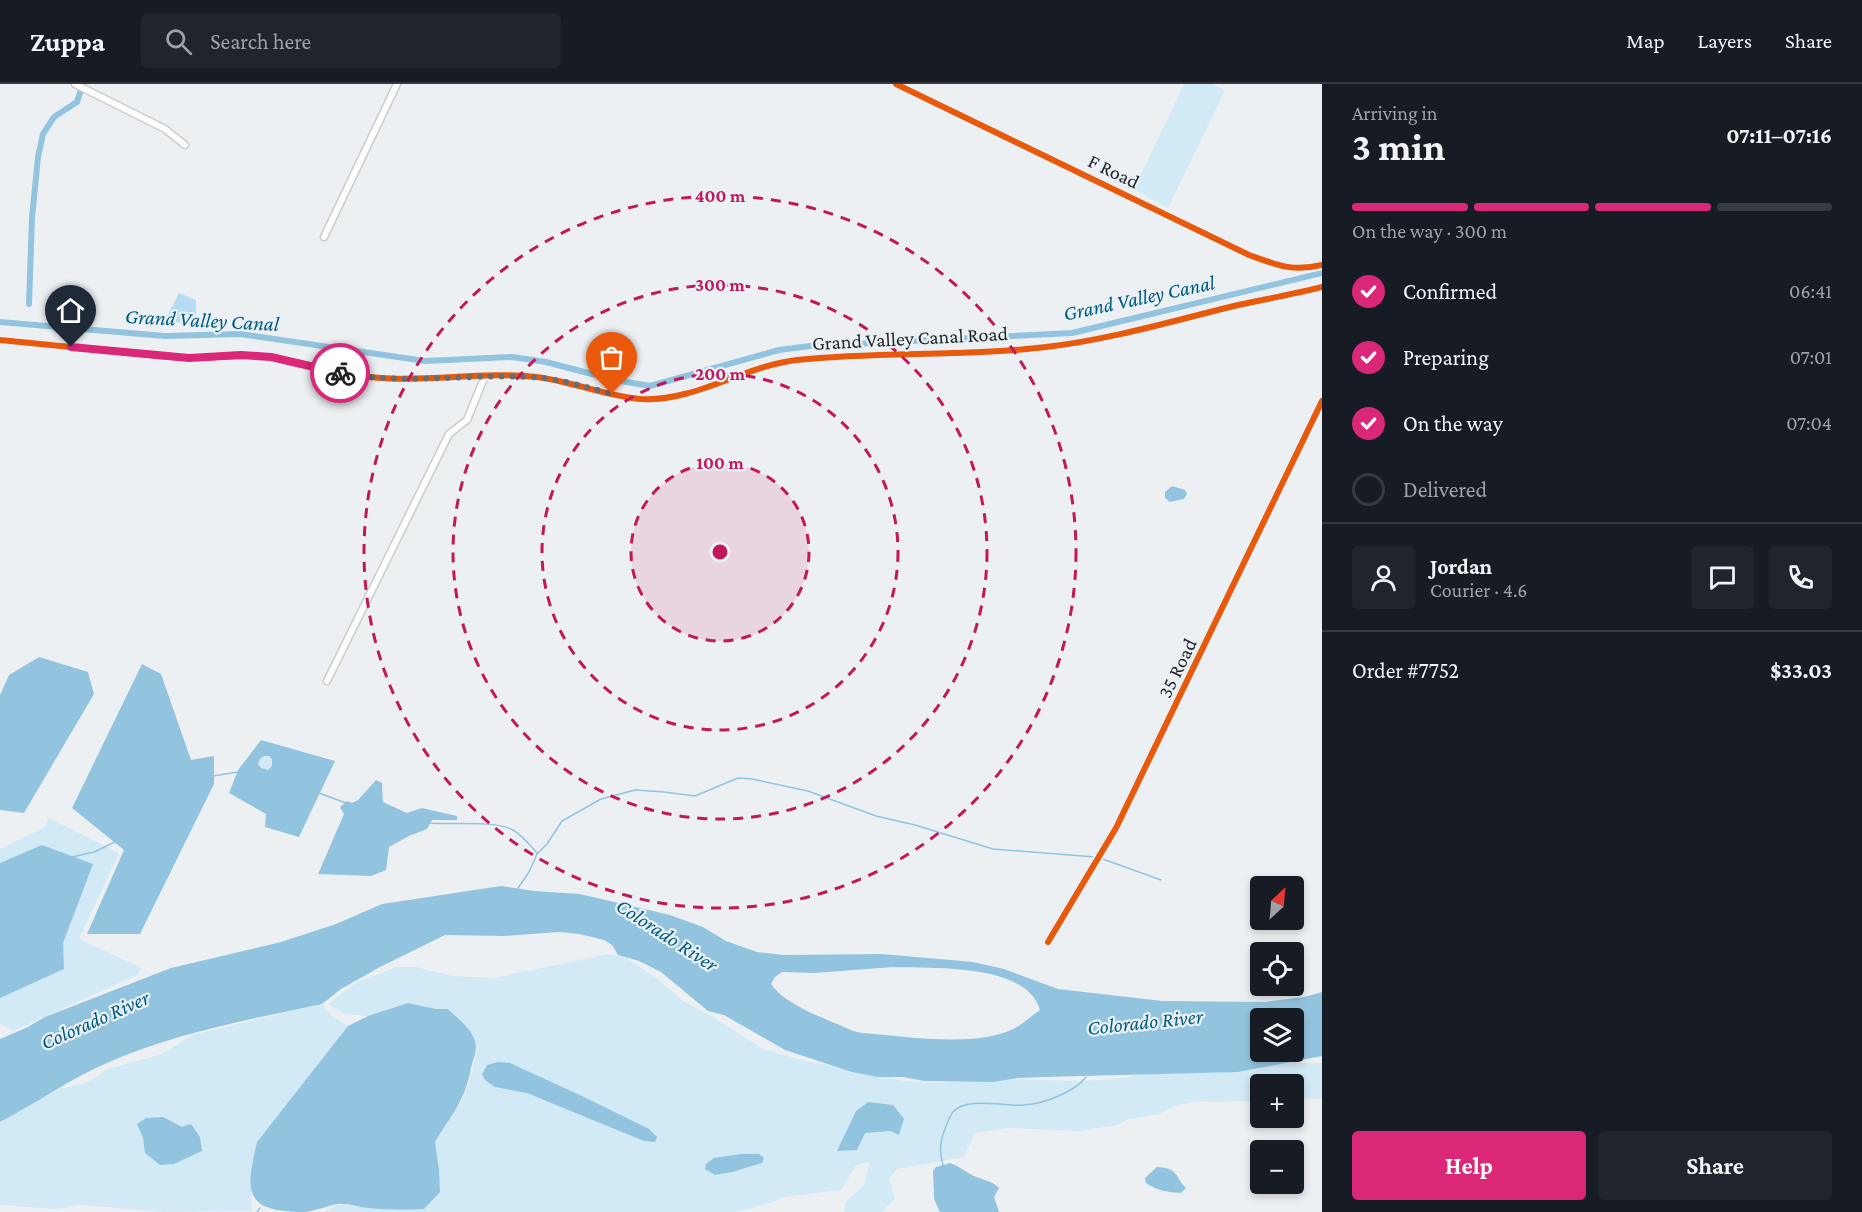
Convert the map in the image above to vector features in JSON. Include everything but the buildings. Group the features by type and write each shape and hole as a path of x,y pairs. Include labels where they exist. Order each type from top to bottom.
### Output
{"street":[{"path":"75,84 165,129 185,145"},
{"path":"324,237 397,84"},
{"name":"F Road","path":"896,84 1249,255 1284,268 1305,269 1322,265"},
{"name":"Grand Valley Canal Road","path":"0,340 189,358 241,355 271,357 343,373 378,378 428,380 485,376 532,377 642,399 662,398 700,389 763,367 796,360 1004,350 1092,341 1322,287"},
{"path":"327,681 448,434 467,420 485,376"},
{"name":"35 Road","path":"1048,942 1116,828 1322,401"}],"shaded area":[{"path":"1184,84 1212,84 1225,90 1168,208 1134,189"},
{"path":"179,293 196,300 196,320 163,324"},
{"path":"263,756 269,756 273,763 269,770 263,770 259,766 259,760"},
{"path":"49,818 119,853 79,939 142,968 137,975 13,1031 0,1024 0,849 45,827"},
{"path":"609,954 626,958 655,977 683,1001 715,1018 763,1049 802,1060 904,1081 936,1083 1007,1079 1079,1081 1118,1079 1168,1070 1256,1063 1322,1063 1322,1099 1304,1098 1304,1074 1250,1074 1250,1101 1195,1102 1174,1106 1159,1114 1129,1119 1117,1125 1079,1131 1009,1128 975,1133 964,1157 897,1169 889,1179 895,1199 881,1212 844,1212 846,1202 864,1185 870,1162 856,1165 841,1190 784,1197 771,1203 736,1212 324,1212 338,1204 396,1210 423,1209 435,1142 461,1102 470,1080 477,1049 473,1035 448,1009 408,1003 368,1016 345,1014 328,1004 354,984 396,967 416,967 452,976 494,978"},
{"path":"322,1004 332,1016 350,1027 257,1148 251,1194 252,1211 164,1212 83,1205 55,1209 0,1205 0,1122 59,1089 86,1083 108,1069 162,1054 192,1035"}],"water":[{"path":"1172,486 1185,490 1187,494 1184,499 1170,502 1165,498 1165,492"},
{"path":"39,657 88,672 94,694 24,813 0,810 0,695 9,675"},
{"path":"142,664 161,674 191,760 214,756 214,784 140,934 87,934 124,850 72,808"},
{"path":"261,740 335,761 299,837 265,827 266,814 229,793 238,770","holes":["269,756 272,759 272,766 268,770 261,768 258,764 260,759"]},
{"path":"376,780 382,783 383,802 407,813 422,808 457,816 457,820 432,820 427,829 389,847 386,870 371,876 318,874 344,814 340,807 347,801 352,803 358,800"},
{"path":"42,845 93,864 63,943 64,969 0,998 0,863"},
{"name":"Colorado River","path":"501,886 580,894 670,915 703,927 726,941 757,952 783,955 882,954 973,962 1004,969 1058,989 1162,1001 1265,1002 1304,997 1322,992 1322,1056 1304,1059 1304,1008 1250,1008 1250,1062 1290,1062 1238,1072 1018,1078 993,1082 924,1081 903,1077 878,1077 852,1072 785,1050 724,1015 708,1011 661,972 639,961 618,955 612,945 604,940 559,932 504,936 445,935 380,967 341,989 322,1004 214,1028 134,1052 81,1075 0,1122 0,1039 45,1017 171,968 281,942 336,924 382,904","holes":["893,967 976,971 1016,983 1031,994 1040,1010 1013,1029 979,1038 939,1039 862,1033 797,1006 771,984 782,972 814,973"]},
{"path":"408,1003 448,1009 468,1028 476,1044 465,1090 435,1142 440,1192 424,1209 382,1209 341,1204 305,1212 270,1208 260,1203 251,1187 257,1142 348,1026 368,1016"},
{"path":"498,1062 510,1063 649,1129 657,1137 655,1142 644,1141 527,1093 495,1087 485,1080 482,1074 487,1065"},
{"path":"868,1102 893,1105 904,1119 899,1135 890,1131 865,1133 857,1150 837,1151 856,1111"},
{"path":"163,1117 182,1127 191,1124 200,1137 202,1151 174,1164 160,1165 145,1153 143,1138 137,1124 146,1118"},
{"path":"759,1154 764,1158 762,1163 732,1172 715,1175 705,1169 706,1164 714,1158"},
{"path":"950,1163 999,1188 994,1197 999,1212 940,1212 934,1199 933,1171 936,1167"},
{"path":"1157,1167 1173,1171 1186,1188 1181,1193 1150,1186 1146,1183 1145,1178"}],"waterway":[{"path":"29,304 32,218 38,157 43,134 54,117 77,102 83,84"},
{"name":"Grand Valley Canal","path":"0,322 165,336 240,334 425,361 512,357 546,362 615,380 650,386 779,350 810,346 1072,333 1322,273"},
{"path":"213,776 238,772"},
{"path":"518,888 537,854 547,844 562,821 601,799 635,790 695,796 738,778 808,791 876,816 915,825 993,849 1095,857"},
{"path":"319,793 346,803"},
{"path":"429,823 485,824 505,827 520,835 537,853"},
{"path":"72,857 94,852 115,842"},
{"path":"1100,858 1161,880"},
{"path":"943,1165 942,1138 950,1116 959,1107 976,1103 1032,1104 1067,1092 1086,1077"},
{"path":"257,1212 260,1208"}],"cycle path":[{"path":"896,84 1249,255 1293,268 1322,265"},
{"path":"0,340 179,358 268,357 353,375 381,378 420,379 517,375 641,399 681,395 758,369 797,360 984,352 1069,344 1322,287"},
{"path":"1048,942 1116,828 1322,401"}],"way so far":[{"path":"340,373 378,378 428,380 485,376 532,377 571,383 612,394"}],"route":[{"path":"71,347 189,358 241,355 271,357 340,373"}]}
